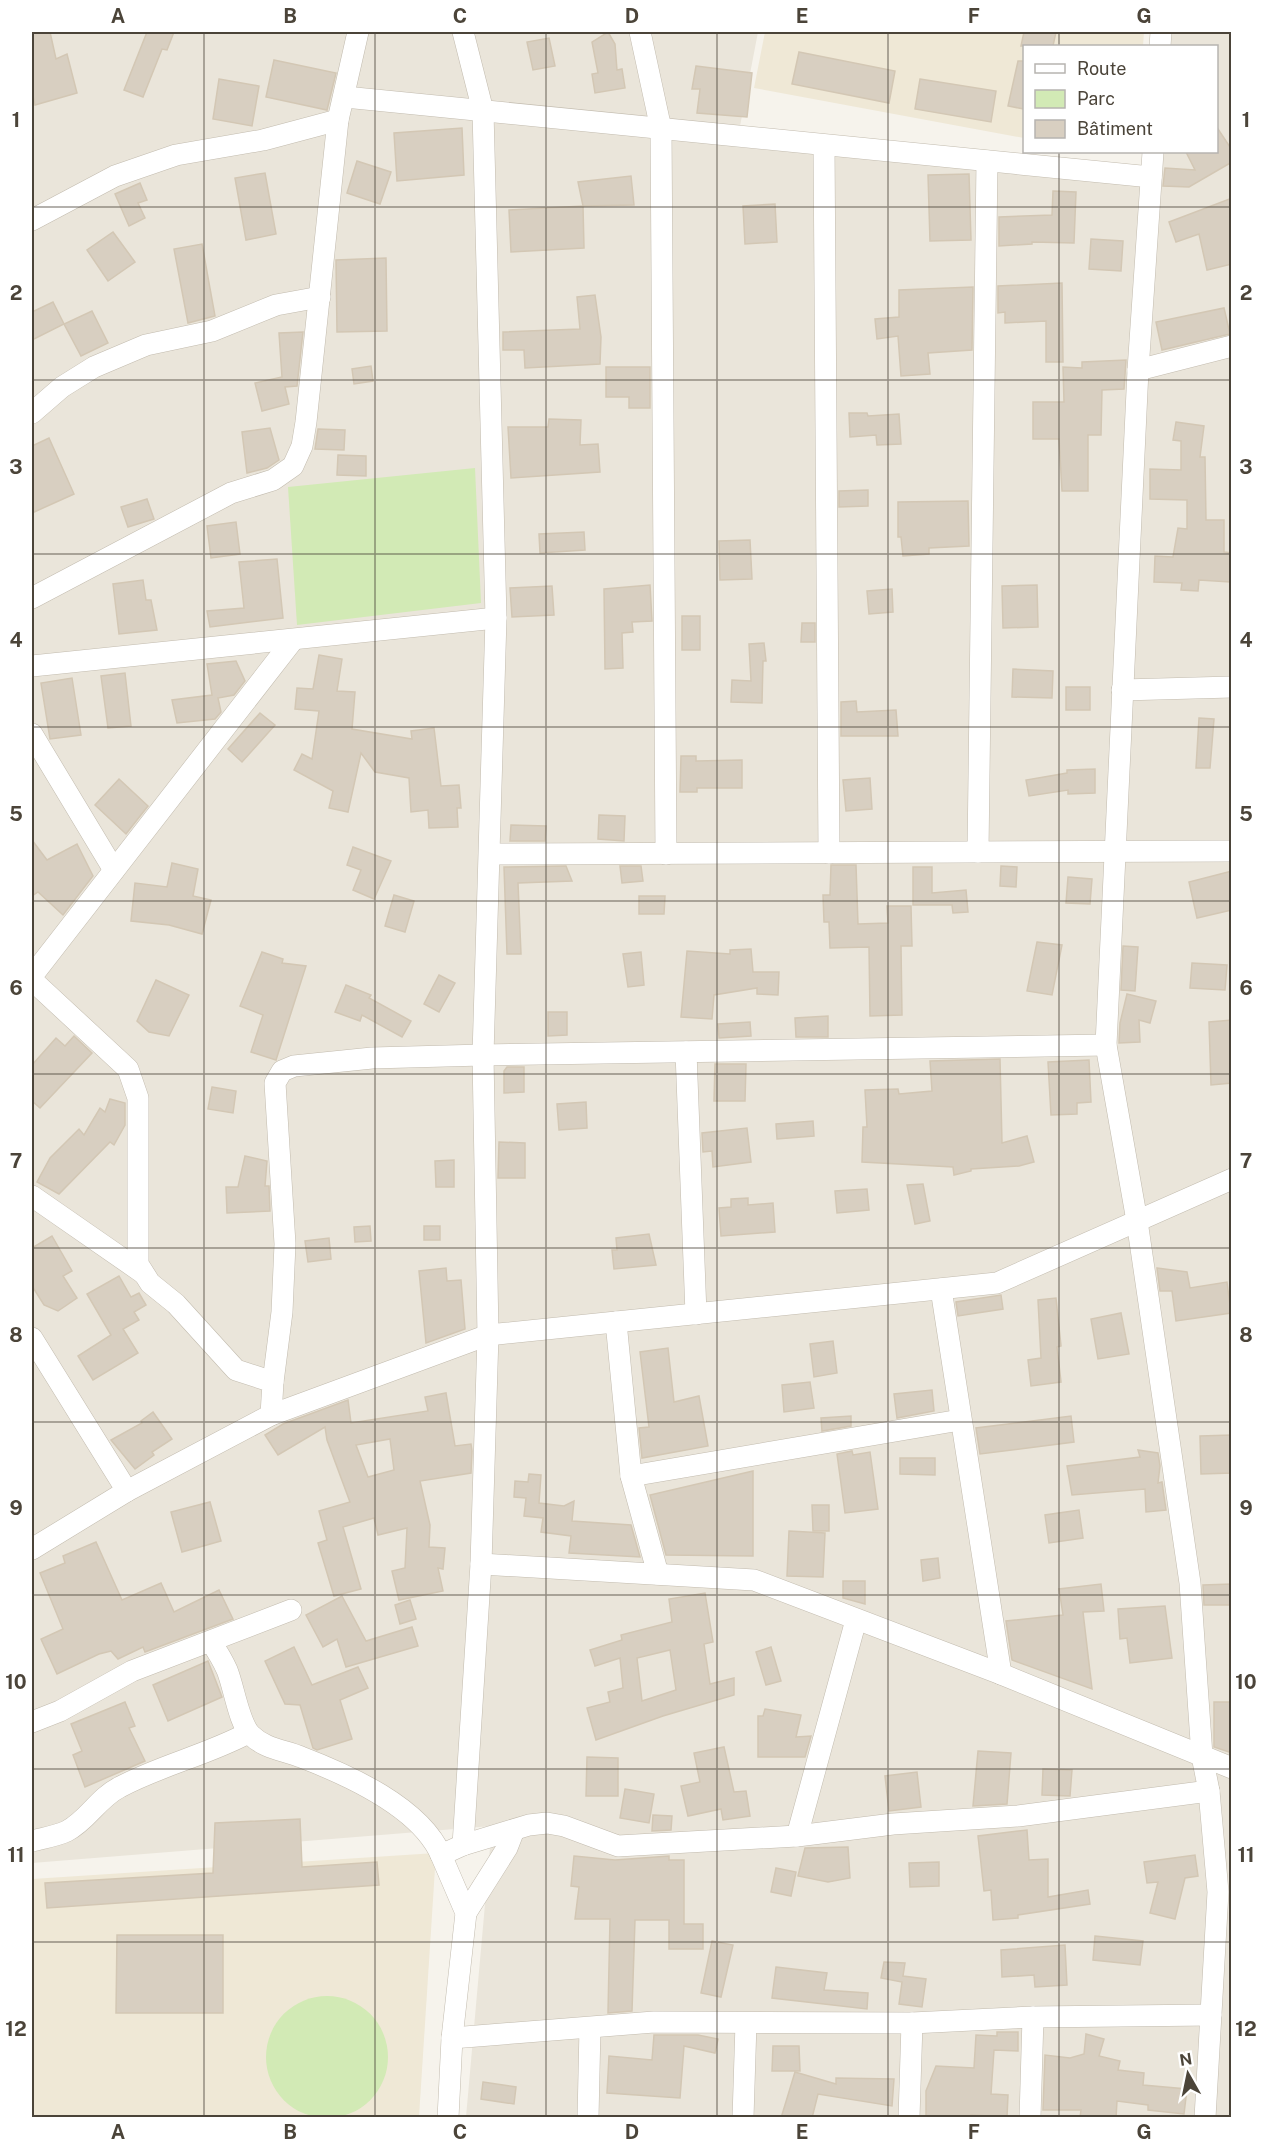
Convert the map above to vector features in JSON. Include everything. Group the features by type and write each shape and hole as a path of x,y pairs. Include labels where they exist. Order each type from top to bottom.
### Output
{"street":[{"path":"32,598 231,493 273,480 293,466 302,446 304,434 338,120 345,98 358,32"},
{"path":"462,32 483,111 495,618 483,1055 488,1335 481,1564 463,1845"},
{"path":"640,32 662,129 666,854"},
{"path":"345,98 1151,177"},
{"path":"32,220 115,176 176,155 262,140 338,120"},
{"path":"824,145 829,853"},
{"path":"1153,153 1138,370 1106,1045 1137,1221 1190,1583 1202,1756 1225,1894 1211,2015 1205,2118"},
{"path":"978,852 987,161"},
{"path":"32,412 62,387 94,367 146,345 212,331 276,305 320,297"},
{"path":"1138,370 1232,346"},
{"path":"32,666 495,618"},
{"path":"273,1382 236,1370 176,1304 150,1283 143,1273 138,1264 139,1133 138,1098 134,1083 128,1069 32,978 293,640"},
{"path":"1122,690 1232,687"},
{"path":"32,734 114,870"},
{"path":"490,854 1232,851"},
{"path":"271,1415 282,1312 285,1244 275,1083 282,1071 294,1066 372,1058 1106,1045"},
{"path":"686,1052 696,1314"},
{"path":"32,1549 127,1491 271,1415 488,1335 997,1283 1232,1179"},
{"path":"32,1196 143,1273"},
{"path":"941,1289 1001,1674"},
{"path":"616,1322 632,1476 658,1574"},
{"path":"32,1338 127,1491"},
{"path":"632,1476 960,1420"},
{"path":"481,1564 754,1580 1001,1674 1232,1768"},
{"path":"32,1722 60,1711 132,1671 291,1610"},
{"path":"797,1836 856,1620"},
{"path":"211,1642 227,1670 248,1733 270,1747 301,1757 386,1796 420,1824 435,1842 466,1913"},
{"path":"32,1841 67,1832 84,1818 98,1801 120,1786 217,1749 248,1733"},
{"path":"441,1855 463,1845 547,1823 564,1826 618,1846 797,1836 893,1824 1018,1816 1209,1791"},
{"path":"448,2118 452,2038 466,1913 507,1848 514,1830"},
{"path":"452,2038 654,2022 912,2023 1033,2017 1211,2015"},
{"path":"1030,2118 1033,2017"},
{"path":"743,2118 746,2023"},
{"path":"909,2118 912,2023"},
{"path":"588,2118 590,2028"}],"shaded area":[{"path":"32,32 758,32 736,147 1158,184 1160,153 1218,153 1218,45 1168,45 1169,32 1231,32 1231,2117 466,2117 492,1826 32,1863"},
{"path":"765,32 1144,32 1143,45 1023,45 1023,138 754,88"},
{"path":"436,1853 419,2117 32,2118 32,1879"}],"green space":[{"path":"475,468 481,603 297,625 288,487"},
{"path":"327,1996 350,2001 370,2014 383,2034 388,2057 383,2080 370,2100 350,2113 327,2118 304,2113 284,2100 271,2080 266,2057 271,2034 284,2014 304,2001"}],"building":[{"path":"50,32 56,59 67,54 77,93 35,105 32,92 32,33"},
{"path":"147,32 174,32 167,50 162,49 143,97 124,90"},
{"path":"608,32 615,44 617,70 622,69 625,88 595,93 592,74 598,73 592,42"},
{"path":"1024,32 1056,32 1053,45 1021,46"},
{"path":"549,38 555,66 533,70 527,42"},
{"path":"799,52 895,71 889,103 792,84"},
{"path":"274,60 336,73 327,110 266,97"},
{"path":"1018,61 1023,61 1023,109 1008,106"},
{"path":"696,66 752,73 747,117 697,113 700,89 692,89"},
{"path":"219,79 259,86 252,126 213,119"},
{"path":"920,79 996,91 991,122 915,109"},
{"path":"462,128 464,175 397,181 394,133"},
{"path":"1218,129 1232,150 1232,162 1189,187 1163,186 1165,168 1195,170 1186,153 1218,153"},
{"path":"357,161 391,172 380,204 347,193"},
{"path":"265,173 276,234 246,240 235,178"},
{"path":"969,174 971,240 930,241 928,175"},
{"path":"631,176 634,205 583,206 578,182"},
{"path":"140,183 147,200 138,203 145,218 129,226 115,194"},
{"path":"1053,191 1076,192 1074,243 1032,242 1032,244 999,246 999,217 1052,215"},
{"path":"1232,198 1232,264 1207,270 1199,234 1176,242 1169,222"},
{"path":"775,204 777,242 745,244 743,206"},
{"path":"583,206 584,248 511,252 509,210"},
{"path":"113,232 135,262 108,281 87,250"},
{"path":"1091,239 1123,241 1121,271 1089,269"},
{"path":"202,244 215,316 188,323 174,249"},
{"path":"386,258 387,331 337,332 336,260"},
{"path":"1062,283 1063,362 1046,362 1046,321 1005,323 1005,312 998,313 998,286"},
{"path":"973,287 972,350 928,353 930,374 901,376 898,336 877,339 875,319 899,317 899,290"},
{"path":"595,295 601,337 600,364 525,368 524,350 503,350 503,332 580,329 577,297"},
{"path":"53,302 64,324 32,340 32,312"},
{"path":"1224,308 1230,334 1162,350 1156,322"},
{"path":"92,311 108,343 81,356 64,324"},
{"path":"303,332 297,386 285,387 289,404 262,411 255,383 282,377 279,333"},
{"path":"1126,360 1124,389 1102,390 1101,435 1088,435 1088,491 1062,491 1059,439 1033,439 1033,402 1064,402 1063,367 1082,368 1082,362"},
{"path":"371,366 373,381 354,384 352,369"},
{"path":"606,367 650,367 650,408 629,408 629,397 606,397"},
{"path":"849,413 867,413 868,416 899,414 901,444 877,445 876,435 850,437"},
{"path":"549,419 581,420 580,445 598,444 600,472 511,478 508,427 548,427"},
{"path":"1176,422 1204,426 1200,457 1205,457 1206,520 1224,520 1224,552 1232,553 1230,582 1199,580 1198,591 1181,590 1182,583 1154,582 1155,556 1173,557 1178,528 1187,529 1187,500 1150,499 1150,469 1181,470 1181,441 1173,440"},
{"path":"270,428 279,460 267,468 247,473 242,432"},
{"path":"318,429 345,430 344,450 315,449"},
{"path":"49,438 74,494 32,513 32,446"},
{"path":"338,455 366,456 366,476 337,475"},
{"path":"868,490 868,506 839,507 839,491"},
{"path":"147,499 154,519 128,527 121,507"},
{"path":"968,501 969,546 929,548 929,554 903,556 901,537 898,537 898,502"},
{"path":"236,522 240,554 211,558 207,526"},
{"path":"584,532 585,550 540,553 539,534"},
{"path":"750,540 752,579 720,580 719,541"},
{"path":"277,559 283,618 210,627 207,611 244,608 239,562"},
{"path":"143,580 146,600 151,600 157,630 119,634 113,584"},
{"path":"650,585 652,621 632,622 633,632 622,633 623,668 605,669 604,589"},
{"path":"1037,585 1038,627 1003,628 1002,586"},
{"path":"552,586 554,615 512,617 510,588"},
{"path":"892,589 893,612 869,614 867,591"},
{"path":"682,616 700,616 700,650 682,650"},
{"path":"802,623 815,623 815,642 801,642"},
{"path":"764,643 766,661 763,661 762,703 731,702 732,680 751,681 749,644"},
{"path":"319,655 342,659 337,691 355,692 352,729 412,739 411,731 434,728 441,786 459,785 461,808 457,808 458,827 429,828 428,810 411,812 409,778 375,772 361,753 348,812 329,808 333,791 294,770 302,754 312,759 319,711 295,709 297,688 313,689"},
{"path":"236,661 245,681 234,695 218,698 221,712 215,719 177,723 172,700 212,695 207,664"},
{"path":"1013,669 1053,671 1052,698 1012,697"},
{"path":"125,673 131,726 108,728 101,676"},
{"path":"72,678 81,735 50,739 41,683"},
{"path":"1066,687 1090,687 1090,710 1066,710"},
{"path":"856,701 857,712 896,710 898,736 841,736 841,702"},
{"path":"260,713 275,725 242,762 228,749"},
{"path":"1199,718 1214,719 1210,768 1196,768"},
{"path":"681,756 696,756 696,761 742,760 742,788 697,788 697,792 680,792"},
{"path":"1095,769 1095,793 1068,794 1068,790 1029,796 1026,780 1067,773 1067,770"},
{"path":"870,778 872,809 846,811 843,780"},
{"path":"119,779 148,806 126,834 95,805"},
{"path":"599,815 625,816 624,841 598,839"},
{"path":"511,825 546,826 545,841 510,841"},
{"path":"32,840 47,860 77,844 93,876 63,915 38,892 32,896"},
{"path":"353,847 391,861 374,899 353,890 361,870 347,865"},
{"path":"172,863 198,869 193,896 211,900 202,934 169,925 131,921 135,883 167,887"},
{"path":"831,865 856,865 858,924 888,923 887,906 911,906 912,946 901,946 902,1015 870,1016 869,947 830,948 829,922 824,922 823,895 830,895"},
{"path":"566,866 572,881 518,883 521,954 507,954 504,867"},
{"path":"620,866 641,866 643,881 622,883"},
{"path":"1001,866 1017,867 1016,887 1000,886"},
{"path":"913,867 932,867 932,893 966,890 968,912 953,913 952,905 913,905"},
{"path":"1232,871 1232,910 1197,918 1189,882"},
{"path":"1068,877 1092,879 1090,904 1066,903"},
{"path":"394,895 414,901 405,932 385,926"},
{"path":"639,896 665,896 664,914 639,914"},
{"path":"1037,942 1062,945 1052,995 1027,991"},
{"path":"1123,946 1138,947 1135,991 1121,990"},
{"path":"751,949 753,972 779,972 778,995 757,994 757,988 714,995 712,1019 681,1017 687,951 730,954 730,950"},
{"path":"262,952 283,959 282,963 306,966 276,1060 251,1052 263,1015 240,1006"},
{"path":"641,952 644,985 628,987 623,954"},
{"path":"1192,963 1227,965 1225,990 1190,988"},
{"path":"439,975 455,983 439,1012 424,1004"},
{"path":"156,980 189,995 169,1036 149,1032 137,1021"},
{"path":"346,985 371,995 369,998 411,1021 402,1037 362,1015 360,1021 335,1012"},
{"path":"1127,994 1156,1001 1150,1023 1139,1020 1140,1042 1119,1043 1120,1023"},
{"path":"548,1012 567,1012 567,1035 548,1036"},
{"path":"828,1016 828,1037 796,1037 795,1018"},
{"path":"1232,1020 1232,1083 1211,1085 1209,1022"},
{"path":"750,1022 751,1036 719,1038 718,1024"},
{"path":"74,1036 92,1053 40,1108 32,1101 32,1065 56,1038 65,1046"},
{"path":"1000,1059 1002,1143 1027,1136 1034,1162 1019,1166 971,1169 971,1171 954,1175 953,1167 862,1162 863,1127 867,1127 865,1090 898,1089 899,1094 932,1091 930,1061"},
{"path":"1089,1060 1091,1102 1077,1103 1077,1114 1051,1115 1048,1062"},
{"path":"715,1064 746,1064 745,1101 714,1101"},
{"path":"507,1067 524,1067 524,1092 504,1093 504,1071"},
{"path":"212,1087 236,1091 233,1113 208,1109"},
{"path":"110,1099 125,1103 125,1125 114,1145 110,1142 59,1194 37,1182 50,1158 79,1129 84,1135 100,1108 105,1112"},
{"path":"586,1102 587,1128 559,1130 557,1104"},
{"path":"813,1121 814,1136 777,1139 776,1124"},
{"path":"747,1128 751,1162 713,1167 712,1151 703,1152 702,1133"},
{"path":"499,1142 525,1143 525,1178 498,1178"},
{"path":"245,1156 267,1161 265,1186 269,1186 270,1211 227,1213 226,1187 238,1187"},
{"path":"454,1160 454,1187 436,1187 435,1161"},
{"path":"923,1184 930,1221 915,1224 907,1185"},
{"path":"867,1189 869,1210 837,1213 835,1191"},
{"path":"748,1198 748,1205 773,1203 775,1232 721,1236 719,1208 731,1207 731,1199"},
{"path":"370,1226 371,1241 355,1242 354,1227"},
{"path":"424,1226 440,1226 440,1240 424,1240"},
{"path":"649,1234 656,1265 614,1269 612,1250 617,1250 616,1238"},
{"path":"52,1236 72,1271 63,1276 77,1298 58,1311 44,1305 32,1286 32,1248"},
{"path":"329,1238 331,1259 308,1262 305,1241"},
{"path":"446,1268 447,1281 461,1280 465,1329 426,1343 419,1271"},
{"path":"1157,1268 1187,1272 1190,1288 1227,1282 1231,1313 1176,1321 1172,1291 1160,1291"},
{"path":"119,1276 131,1297 139,1293 146,1305 134,1312 139,1320 123,1329 138,1353 93,1380 78,1356 111,1335 87,1294"},
{"path":"1001,1295 1003,1309 958,1316 956,1302"},
{"path":"1056,1298 1061,1346 1057,1347 1061,1382 1031,1386 1028,1360 1041,1358 1038,1300"},
{"path":"1121,1313 1129,1354 1098,1359 1091,1319"},
{"path":"833,1341 837,1373 814,1377 810,1344"},
{"path":"668,1348 674,1402 699,1396 708,1446 642,1458 639,1428 649,1427 640,1352"},
{"path":"810,1382 814,1408 784,1412 782,1385"},
{"path":"932,1390 934,1411 897,1418 894,1394"},
{"path":"446,1393 455,1446 471,1444 472,1451 471,1473 420,1481 430,1525 429,1547 445,1548 443,1569 438,1568 443,1591 399,1600 392,1571 405,1568 407,1528 378,1535 374,1518 343,1527 361,1589 334,1596 318,1543 327,1540 319,1511 350,1502 327,1440 325,1427 278,1455 265,1435 283,1424 348,1400 351,1423 428,1411 425,1397","holes":["390,1439 394,1470 368,1477 356,1445"]},
{"path":"153,1412 172,1439 152,1452 154,1455 135,1469 111,1440 142,1423 141,1421"},
{"path":"851,1416 851,1426 822,1431 821,1418"},
{"path":"1071,1416 1074,1442 980,1454 976,1428"},
{"path":"1232,1435 1232,1473 1201,1474 1200,1436"},
{"path":"1138,1450 1158,1453 1160,1466 1158,1483 1162,1482 1166,1510 1146,1512 1145,1489 1072,1495 1067,1466 1140,1457"},
{"path":"852,1451 853,1455 870,1452 878,1509 845,1513 837,1454"},
{"path":"900,1458 935,1458 935,1475 900,1474"},
{"path":"753,1471 753,1556 666,1555 650,1495"},
{"path":"529,1474 541,1475 539,1503 564,1506 574,1501 572,1521 631,1525 640,1557 569,1553 571,1536 541,1532 543,1518 524,1516 526,1498 514,1497 515,1481 528,1482"},
{"path":"210,1502 221,1541 182,1552 171,1512"},
{"path":"812,1505 829,1505 829,1531 813,1531"},
{"path":"1079,1510 1083,1538 1049,1543 1045,1515"},
{"path":"789,1531 825,1533 823,1577 787,1576"},
{"path":"96,1542 122,1600 161,1583 174,1612 219,1590 233,1619 145,1652 143,1647 118,1659 111,1651 99,1654 57,1674 41,1639 63,1629 40,1573 65,1563 63,1556"},
{"path":"938,1558 940,1578 923,1581 921,1560"},
{"path":"843,1581 865,1581 865,1604 843,1598"},
{"path":"1101,1584 1104,1611 1083,1612 1092,1689 1012,1660 1006,1621 1063,1615 1059,1589"},
{"path":"1232,1584 1232,1605 1204,1605 1203,1585"},
{"path":"705,1593 713,1642 704,1644 710,1684 734,1678 734,1695 663,1716 596,1740 587,1708 610,1702 608,1692 623,1688 620,1658 595,1666 590,1650 622,1640 621,1635 672,1622 669,1599","holes":["670,1650 676,1690 642,1701 637,1658"]},
{"path":"342,1596 366,1641 412,1627 418,1646 346,1667 337,1639 323,1647 306,1615"},
{"path":"410,1600 416,1619 400,1624 395,1605"},
{"path":"1165,1606 1172,1658 1130,1663 1127,1638 1120,1639 1118,1609"},
{"path":"294,1647 312,1685 358,1667 368,1688 340,1700 352,1739 317,1750 313,1748 300,1705 285,1704 265,1661"},
{"path":"771,1647 781,1681 766,1685 756,1652"},
{"path":"208,1661 222,1697 168,1721 153,1685"},
{"path":"125,1702 135,1726 129,1728 145,1761 85,1787 73,1755 82,1751 71,1724"},
{"path":"1214,1702 1232,1702 1232,1753 1214,1747"},
{"path":"765,1709 801,1715 796,1737 811,1736 805,1757 758,1757 758,1716 763,1716"},
{"path":"724,1747 734,1792 746,1791 750,1816 723,1820 721,1809 688,1816 681,1786 700,1782 694,1753"},
{"path":"978,1751 1011,1753 1007,1804 973,1806"},
{"path":"587,1757 618,1758 618,1796 586,1796"},
{"path":"1043,1769 1072,1770 1070,1796 1042,1795"},
{"path":"917,1772 921,1807 889,1811 885,1776"},
{"path":"625,1789 654,1794 649,1823 620,1818"},
{"path":"653,1815 672,1816 671,1830 652,1831"},
{"path":"300,1819 302,1867 377,1862 379,1885 47,1908 45,1883 213,1873 215,1823"},
{"path":"1027,1830 1029,1860 1048,1859 1048,1897 1088,1890 1090,1904 1018,1915 1018,1918 993,1920 991,1890 984,1891 978,1836"},
{"path":"848,1847 850,1878 828,1882 798,1876 805,1848"},
{"path":"1195,1855 1198,1876 1185,1878 1175,1919 1150,1913 1158,1882 1147,1883 1144,1862"},
{"path":"574,1856 615,1860 669,1856 669,1860 684,1860 684,1924 703,1924 703,1949 669,1949 669,1920 635,1920 632,2011 608,2013 610,1919 575,1919 579,1887 571,1886"},
{"path":"939,1862 939,1886 910,1887 909,1863"},
{"path":"776,1868 796,1872 791,1896 771,1892"},
{"path":"117,1935 223,1935 223,2013 116,2013"},
{"path":"1095,1936 1143,1941 1140,1965 1093,1960"},
{"path":"712,1941 733,1945 721,1997 701,1993"},
{"path":"1065,1945 1067,1985 1035,1987 1034,1975 1002,1977 1001,1950"},
{"path":"884,1962 905,1963 903,1976 926,1979 922,2007 899,2004 902,1982 881,1978"},
{"path":"776,1967 827,1973 824,1990 868,1993 867,2009 772,1998"},
{"path":"997,2032 1018,2032 1018,2051 994,2050 991,2094 1008,2095 1007,2117 971,2115 971,2118 926,2118 926,2091 936,2066 974,2068 976,2035 997,2036"},
{"path":"1086,2034 1104,2039 1099,2056 1120,2061 1118,2070 1144,2073 1143,2085 1187,2089 1184,2114 1148,2110 1148,2105 1117,2101 1116,2118 1080,2118 1081,2110 1043,2110 1045,2055 1070,2058 1084,2054"},
{"path":"654,2035 698,2035 718,2039 715,2053 684,2046 680,2098 607,2093 609,2056 652,2060"},
{"path":"773,2046 799,2046 800,2071 772,2071"},
{"path":"795,2072 836,2084 836,2078 894,2079 892,2106 818,2094 812,2118 781,2118"},
{"path":"483,2082 516,2087 514,2104 481,2099"}]}
